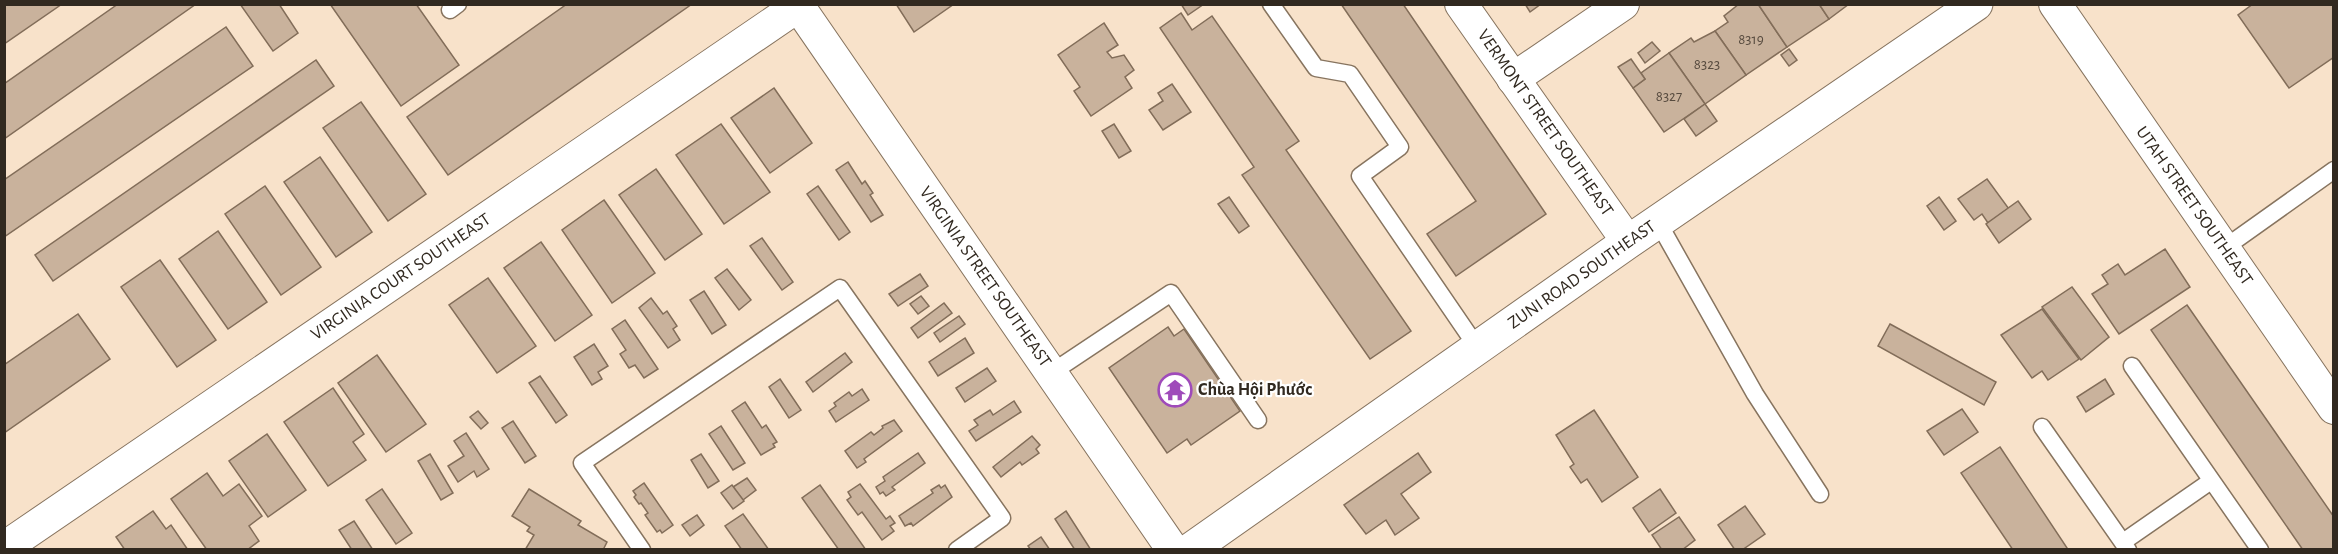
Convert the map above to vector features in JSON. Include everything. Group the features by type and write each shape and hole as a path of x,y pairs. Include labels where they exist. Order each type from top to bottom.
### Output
{"street":[{"name":"VERMONT STREET SOUTHEAST","path":"1461,4 1628,242"},
{"path":"1513,79 1623,4"},
{"name":"ZUNI ROAD SOUTHEAST","path":"1190,549 1628,242 1976,4"},
{"name":"UTAH STREET SOUTHEAST","path":"2055,4 2334,408"},
{"name":"VIRGINIA STREET SOUTHEAST","path":"797,5 1173,549"},
{"name":"VIRGINIA COURT SOUTHEAST","path":"4,548 797,5"}],"lane":[{"path":"1271,4 1316,68 1350,74 1400,147 1360,176 1477,347"},
{"path":"2223,249 2334,170"},
{"path":"1658,222 1755,394 1820,494"},
{"path":"642,549 582,463 840,288 1002,518 957,549"},
{"path":"1051,373 1172,293 1258,420"},
{"path":"2132,366 2259,549"},
{"path":"2042,427 2125,546 2211,481"}],"building":[{"path":"4,4 62,4 4,44"},
{"path":"118,4 196,4 4,139 4,84"},
{"path":"240,4 279,4 298,33 273,51"},
{"path":"330,4 416,4 459,65 401,106"},
{"path":"567,4 692,4 448,175 407,117"},
{"path":"896,4 954,4 914,32"},
{"path":"1181,4 1204,4 1188,15"},
{"path":"1341,4 1403,4 1546,214 1456,276 1427,234 1476,201"},
{"path":"1525,4 1541,4 1530,12"},
{"path":"1739,4 1758,4 1787,47 1746,75 1715,31 1728,22 1724,16"},
{"path":"1758,4 1819,4 1829,19 1787,47"},
{"path":"1819,4 1849,4 1829,19"},
{"path":"2253,4 2334,4 2334,57 2289,88 2238,15"},
{"path":"1181,13 1192,30 1212,16 1299,141 1286,150 1411,331 1370,359 1242,175 1254,167 1160,28"},
{"path":"1104,23 1118,45 1107,52 1112,58 1124,55 1134,70 1125,77 1132,88 1091,116 1074,91 1080,87 1058,55"},
{"path":"226,27 253,66 4,237 4,180"},
{"path":"1715,31 1746,75 1705,104 1669,53 1691,38 1694,42"},
{"path":"1652,42 1660,51 1645,63 1638,53"},
{"path":"1789,49 1797,60 1789,66 1781,55"},
{"path":"1669,53 1705,104 1664,132 1633,88 1645,79 1641,73"},
{"path":"1631,59 1645,79 1633,88 1618,67"},
{"path":"316,60 334,86 53,281 35,255"},
{"path":"1172,84 1191,112 1163,130 1149,110 1163,101 1158,93"},
{"path":"774,88 812,143 770,173 731,118"},
{"path":"361,102 426,194 388,221 323,128"},
{"path":"1705,104 1717,121 1696,136 1684,119"},
{"path":"721,124 770,192 724,224 676,155"},
{"path":"1114,124 1131,151 1119,158 1102,131"},
{"path":"320,157 372,232 336,257 284,182"},
{"path":"848,162 862,184 865,181 873,193 870,195 883,215 871,222 836,170"},
{"path":"656,169 702,234 665,260 619,195"},
{"path":"1987,179 2009,209 1988,223 1982,214 1974,220 1958,199"},
{"path":"265,186 321,267 281,295 225,214"},
{"path":"818,186 850,232 839,240 807,194"},
{"path":"1229,197 1249,226 1239,233 1218,204"},
{"path":"1939,197 1956,221 1944,230 1927,206"},
{"path":"604,200 655,273 612,303 562,230"},
{"path":"2018,201 2031,219 1999,243 1986,224"},
{"path":"218,231 267,302 228,329 179,259"},
{"path":"762,238 793,282 782,290 750,246"},
{"path":"541,242 592,315 555,341 504,268"},
{"path":"2165,249 2190,287 2119,334 2092,294 2108,284 2102,275 2118,264 2125,275"},
{"path":"160,260 216,340 177,367 121,287"},
{"path":"727,269 751,300 739,310 715,278"},
{"path":"920,274 928,286 898,306 889,294"},
{"path":"488,278 536,346 497,373 449,305"},
{"path":"2072,287 2109,337 2081,360 2042,307"},
{"path":"704,291 726,325 712,334 690,300"},
{"path":"921,296 929,306 918,314 910,304"},
{"path":"651,298 663,314 667,311 677,326 673,329 680,340 668,348 639,308"},
{"path":"944,303 952,313 918,338 911,328"},
{"path":"2187,305 2334,517 2334,550 2303,550 2151,330"},
{"path":"2042,309 2079,359 2048,380 2042,371 2032,378 2001,335"},
{"path":"78,314 110,359 4,433 4,365"},
{"path":"959,316 965,324 940,342 934,333"},
{"path":"625,320 658,369 644,378 635,365 629,368 620,354 626,350 612,329"},
{"path":"1890,324 1996,382 1984,405 1878,346"},
{"name":"Chùa Hội Phước","path":"1168,327 1174,336 1184,329 1240,411 1191,445 1187,439 1167,453 1109,368"},
{"path":"965,338 974,353 938,376 929,362"},
{"path":"594,344 608,366 598,372 602,379 592,385 574,357"},
{"path":"845,353 852,362 813,392 806,382"},
{"path":"377,355 426,424 386,452 338,383"},
{"path":"987,368 996,381 965,402 956,388"},
{"path":"540,376 567,415 556,423 529,383"},
{"path":"780,379 801,410 789,418 769,387"},
{"path":"2105,379 2114,394 2086,412 2077,397"},
{"path":"333,388 364,434 353,442 366,460 328,486 284,422"},
{"path":"862,389 869,400 836,422 829,411 836,406 834,403 849,392 852,396"},
{"path":"1014,401 1021,412 976,441 969,431 978,425 974,420 990,410 993,415"},
{"path":"745,402 762,428 766,425 777,442 773,444 775,447 761,455 732,411"},
{"path":"1962,409 1978,432 1944,455 1927,431"},
{"path":"1594,410 1638,477 1602,502 1587,479 1581,483 1570,467 1574,464 1556,435"},
{"path":"478,411 488,423 481,429 470,417"},
{"path":"894,420 902,431 864,459 866,462 857,468 845,451 871,432 874,435 883,428 882,426"},
{"path":"513,421 536,456 525,463 502,428"},
{"path":"721,426 745,463 733,470 709,434"},
{"path":"466,433 489,469 477,477 474,471 458,482 448,466 464,456 454,441"},
{"path":"267,434 306,490 268,517 229,461"},
{"path":"1032,436 1040,445 1036,449 1039,453 1022,465 1020,462 1001,477 993,467"},
{"path":"2000,447 2070,550 2013,550 1961,473"},
{"path":"918,453 925,463 892,487 895,490 886,496 883,492 880,494 876,487 885,481 883,477"},
{"path":"1418,453 1431,472 1401,494 1419,518 1395,535 1386,520 1366,534 1344,505"},
{"path":"430,454 453,493 441,500 418,461"},
{"path":"701,454 719,481 708,488 691,460"},
{"path":"207,473 223,496 239,484 262,516 249,526 259,541 247,550 207,550 171,499"},
{"path":"747,478 756,490 743,500 733,487"},
{"path":"644,483 673,525 662,533 660,530 657,532 645,515 648,513 634,497 636,495 633,491"},
{"path":"860,484 886,519 890,516 895,523 890,526 894,531 882,540 862,512 858,515 847,500 851,497 848,492"},
{"path":"732,485 744,501 733,509 721,493"},
{"path":"820,485 866,550 839,550 802,498"},
{"path":"939,485 941,488 945,485 952,497 913,526 911,523 905,526 899,516 933,493 931,490"},
{"path":"382,489 412,533 396,544 366,500"},
{"path":"529,489 581,521 578,525 607,542 603,550 525,550 534,535 527,531 530,527 512,516"},
{"path":"1660,489 1676,513 1649,532 1633,508"},
{"path":"1745,506 1765,534 1742,550 1735,550 1718,525"},
{"path":"153,511 166,529 171,525 188,550 125,550 116,537"},
{"path":"1066,511 1091,550 1075,550 1055,519"},
{"path":"743,514 769,550 742,550 725,526"},
{"path":"697,515 704,525 690,536 682,525"},
{"path":"1679,517 1695,540 1682,550 1662,550 1652,535"},
{"path":"354,521 373,550 352,550 339,530"},
{"path":"1041,537 1050,550 1031,550 1028,546"}],"place":[{"name":"Chùa Hội Phước","path":"1175,390"}]}
